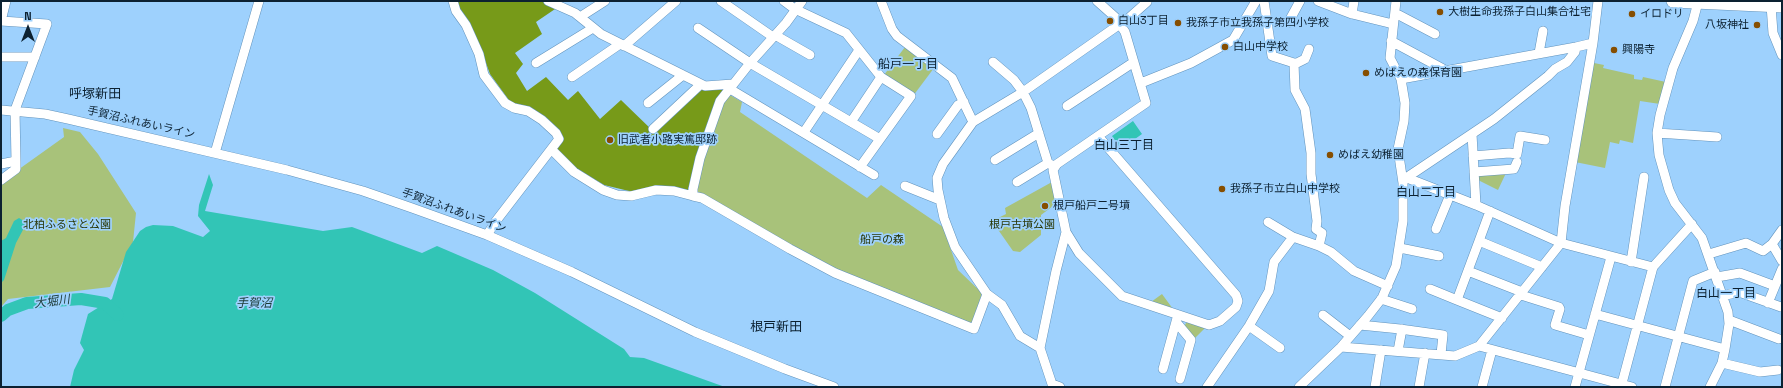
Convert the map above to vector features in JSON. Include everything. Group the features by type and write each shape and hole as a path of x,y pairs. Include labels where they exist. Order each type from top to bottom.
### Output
{"highway":[{"path":"1673,1 1776,5"}],"street":[{"path":"1,180 16,169 16,110 47,24 1,21 6,1"},
{"path":"215,153 259,1"},
{"path":"453,1 456,11 466,25 478,54 484,75 508,106 528,111 556,133 559,139 487,235"},
{"path":"548,1 563,6 593,28 622,45 705,86 732,86 874,175"},
{"path":"580,17 606,1"},
{"path":"572,77 622,45 676,1"},
{"path":"721,1 774,36 810,54"},
{"path":"784,1 796,10 846,33 881,77 911,96 860,167"},
{"path":"692,196 692,189 700,158 720,101 802,1"},
{"path":"881,1 892,29 897,36 952,78 973,122"},
{"path":"1017,182 1051,165 1098,136 1146,103 1129,42 1120,24 1097,1"},
{"path":"1141,83 1191,62 1233,40 1256,1"},
{"path":"1264,1 1272,56 1297,63 1305,59 1309,49"},
{"path":"1288,23 1300,1"},
{"path":"1318,1 1352,14 1393,24"},
{"path":"1352,14 1354,1"},
{"path":"1299,387 1341,347 1381,300 1396,266 1404,221 1404,177 1398,149 1404,121 1405,103 1401,78 1390,58 1396,1"},
{"path":"1341,347 1455,356 1479,346 1561,243 1565,206 1593,43 1598,1"},
{"path":"1040,348 1020,336 1002,305 987,294 955,248 948,232 940,200 937,185 939,172 973,122 1022,92 1120,24 1147,2"},
{"path":"1698,2 1693,21 1673,68 1660,115 1657,133 1659,155 1669,190 1675,203 1702,238 1716,275 1729,320 1729,332 1722,363 1710,387"},
{"path":"1776,5 1773,33 1782,55"},
{"path":"1394,13 1435,34"},
{"path":"536,63 593,28"},
{"path":"698,28 750,63 880,139"},
{"path":"1539,53 1543,31"},
{"path":"1391,40 1445,70"},
{"path":"1401,78 1593,43"},
{"path":"1404,177 1494,119 1555,69 1567,62 1575,52 1576,46"},
{"path":"804,132 859,50"},
{"path":"1,57 35,57"},
{"path":"993,62 1014,80 1031,108 1051,165 1066,232 1079,253 1122,296 1177,318 1209,325 1213,325 1220,321 1236,307 1238,298 1098,136"},
{"path":"1067,106 1134,62"},
{"path":"1294,63 1295,90 1304,109 1307,123 1311,153 1311,174 1316,210 1316,229 1322,233 1319,246"},
{"path":"648,104 683,75"},
{"path":"851,122 881,77"},
{"path":"653,129 701,84"},
{"path":"936,134 958,105 964,102"},
{"name":"手賀沼ふれあいライン","path":"1,110 16,110 45,114 287,170 363,191 487,235 572,272 695,332 785,369 834,387"},
{"path":"995,160 1039,133"},
{"path":"1657,133 1717,137"},
{"path":"1472,134 1476,205"},
{"path":"1473,156 1509,153 1517,154 1520,136 1545,140"},
{"path":"552,150 574,172 602,190 616,195 631,196 656,190 674,191 702,198 835,273 974,329 987,294"},
{"path":"1,164 16,161"},
{"path":"1474,172 1514,169 1517,162"},
{"path":"1404,177 1476,205 1561,243 1653,267"},
{"path":"1631,262 1644,177"},
{"path":"905,186 940,200"},
{"path":"1436,229 1450,195"},
{"path":"1457,300 1490,211"},
{"path":"1268,222 1293,237 1331,252 1354,272 1388,286"},
{"path":"1621,386 1653,267 1692,224"},
{"path":"1709,254 1746,243 1763,251 1772,244 1782,230"},
{"path":"1060,387 1052,384 1040,348 1056,271 1066,232"},
{"path":"1207,387 1249,326 1269,291 1274,262 1293,237"},
{"path":"1479,241 1542,267"},
{"path":"1772,244 1782,261"},
{"path":"1400,248 1438,256"},
{"path":"1575,387 1611,257"},
{"path":"1768,303 1782,269"},
{"path":"1468,271 1559,307 1560,309 1555,325 1589,335"},
{"path":"1665,387 1693,281 1716,275 1740,273 1775,286"},
{"path":"1430,289 1502,318"},
{"path":"1722,296 1739,292 1782,307"},
{"path":"1381,300 1412,309"},
{"path":"1595,314 1725,349"},
{"path":"1323,315 1350,336"},
{"path":"1163,369 1177,318"},
{"path":"1177,318 1191,340 1180,379"},
{"path":"1729,320 1779,339"},
{"path":"1360,325 1444,335 1441,354"},
{"path":"1249,326 1280,348"},
{"path":"1398,351 1402,329"},
{"path":"1479,346 1621,386 1632,387"},
{"path":"1375,387 1381,350"},
{"path":"1482,387 1492,350"},
{"path":"1419,387 1425,353"},
{"path":"1722,363 1760,372 1778,370"}],"green space":[{"path":"905,47 934,68 913,96 884,75"},
{"path":"1594,63 1604,65 1603,68 1634,75 1634,79 1642,80 1643,77 1666,82 1660,104 1640,101 1633,143 1620,140 1619,144 1610,142 1605,168 1575,162"},
{"name":"船戸の森","path":"730,95 742,102 740,112 867,198 881,185 943,227 958,270 982,293 973,324 840,272 696,194 702,158 723,102"},
{"name":"北柏ふるさと公園","path":"63,128 80,132 98,154 136,213 133,242 110,287 8,299 1,307 1,182 64,137"},
{"path":"1506,173 1498,190 1478,180 1480,174"},
{"name":"根戸古墳公園","path":"1052,182 1057,203 1041,215 1041,235 1020,252 1013,251 992,221 1006,214 1005,208"},
{"path":"1162,294 1173,309 1151,302"},
{"path":"1187,321 1206,327 1194,339 1184,327"}],"shaded area":[{"path":"455,1 541,1 558,7 536,22 542,34 515,53 523,64 516,73 527,91 546,77 568,100 578,91 600,119 621,100 654,132 702,88 726,89 688,191 629,191 604,185 578,170 556,151 562,137 511,103 490,74 483,55"}],"water":[{"path":"1133,121 1142,134 1121,149 1112,136"},
{"name":"手賀沼","path":"209,174 213,185 205,211 323,231 352,227 422,253 437,246 493,270 535,293 624,349 630,357 644,358 725,387 70,387 74,370 84,350 80,343 88,314 112,299 126,252 140,231 153,225 173,226 203,237 210,231 198,216 199,205"},
{"path":"19,218 24,221 25,226 16,243 4,280 1,283 1,241 6,238 14,221"}],"waterway":[{"name":"大堀川","path":"1,316 8,310 27,303 81,299 105,303 118,315"}],"place":[{"name":"大樹生命我孫子白山集合社宅","path":"1440,12"},
{"name":"イロドリ","path":"1632,14"},
{"name":"白山3丁目","path":"1110,21"},
{"name":"我孫子市立我孫子第四小学校","path":"1178,23"},
{"name":"八坂神社","path":"1757,25"},
{"name":"白山中学校","path":"1225,47"},
{"name":"興陽寺","path":"1614,50"},
{"name":"めばえの森保育園","path":"1366,73"},
{"name":"旧武者小路実篤邸跡","path":"610,140"},
{"name":"めばえ幼稚園","path":"1330,155"},
{"name":"我孫子市立白山中学校","path":"1222,189"},
{"name":"根戸船戸二号墳","path":"1045,206"}],"district":[{"name":"船戸一丁目","path":"908,65"},
{"name":"呼塚新田","path":"95,94"},
{"name":"白山三丁目","path":"1124,146"},
{"name":"白山二丁目","path":"1426,193"},
{"name":"白山一丁目","path":"1726,294"},
{"name":"根戸新田","path":"776,327"}]}
